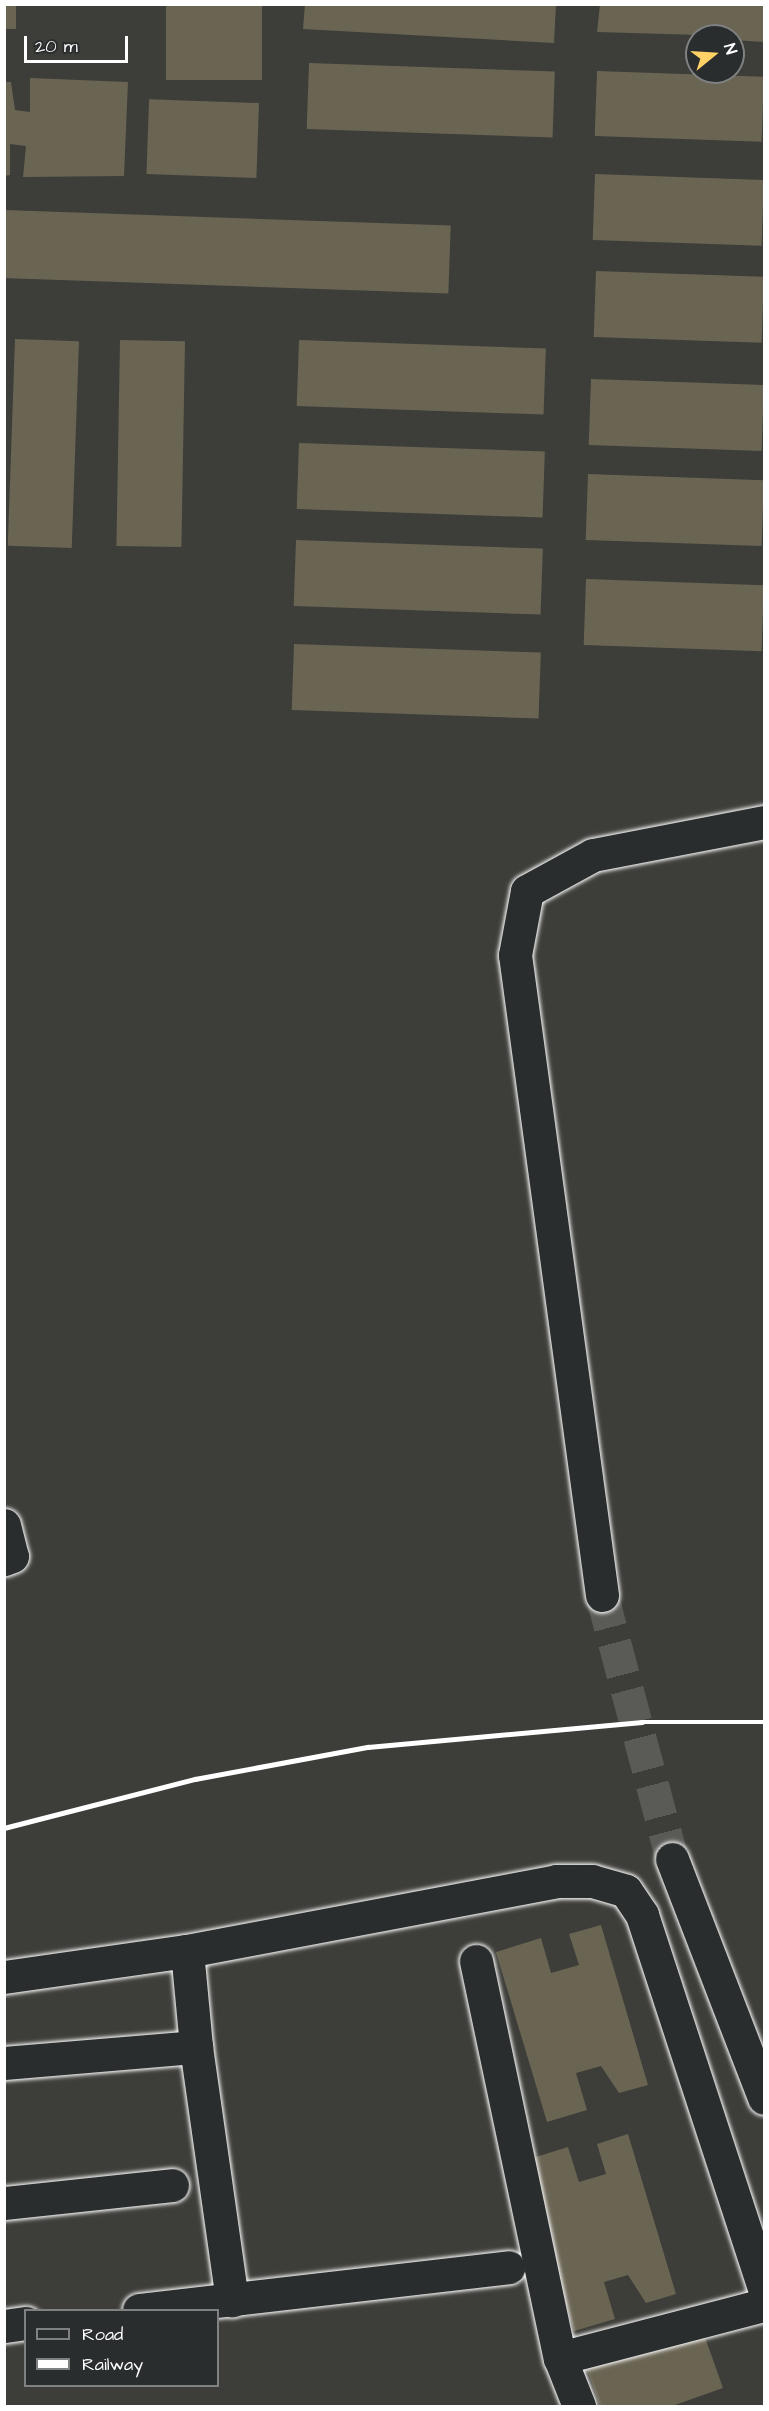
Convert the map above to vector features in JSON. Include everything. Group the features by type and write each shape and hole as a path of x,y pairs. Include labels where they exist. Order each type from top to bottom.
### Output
{"street":[{"path":"602,1595 515,955 527,891 593,855 765,822"},
{"path":"4,1525 12,1556 4,1559"},
{"path":"672,1859 765,2098"},
{"path":"4,1977 188,1951 556,1881 592,1881 626,1891 642,1915 765,2289"},
{"path":"188,1951 196,2048 232,2300"},
{"path":"476,1961 560,2358 579,2406"},
{"path":"4,2063 196,2048"},
{"path":"4,2203 172,2185"},
{"path":"148,2309 509,2267"},
{"path":"560,2358 765,2305"},
{"path":"4,2326 24,2323"}],"building":[{"path":"4,4 16,4 16,29 4,29"},
{"path":"166,4 262,4 262,80 166,80"},
{"path":"305,4 556,4 554,43 303,29"},
{"path":"600,4 764,4 764,42 745,41 745,24 685,24 685,35 597,32"},
{"path":"309,63 555,72 553,138 307,129"},
{"path":"597,71 685,74 685,84 745,84 745,76 764,77 762,142 595,136"},
{"path":"30,78 128,82 124,176 23,177 26,146 10,144 10,175 4,176 4,82 11,82 15,110 30,112"},
{"path":"149,99 259,103 256,178 146,174"},
{"path":"595,174 764,180 762,246 593,240"},
{"path":"4,210 451,226 448,294 4,278"},
{"path":"596,271 764,277 762,343 594,337"},
{"path":"15,339 79,341 72,548 8,546"},
{"path":"120,340 185,341 181,547 116,546"},
{"path":"299,340 546,349 544,415 297,406"},
{"path":"591,379 764,385 762,451 589,445"},
{"path":"299,443 545,452 543,518 297,509"},
{"path":"588,474 764,480 762,546 586,540"},
{"path":"296,540 543,549 541,615 294,606"},
{"path":"586,579 764,585 762,651 584,645"},
{"path":"294,644 541,653 539,719 292,710"},
{"path":"601,1925 648,2085 619,2093 601,2066 576,2073 587,2110 547,2122 496,1952 541,1938 551,1973 579,1965 569,1934"},
{"path":"628,2134 676,2294 646,2303 628,2275 604,2282 615,2319 574,2331 523,2161 568,2147 579,2182 606,2174 597,2144"},
{"path":"701,2326 723,2388 672,2406 600,2406 586,2366"}],"tunnel":[{"path":"602,1595 672,1859"}],"railway":[{"path":"4,1828 195,1779 368,1747 642,1722 764,1722"}]}
